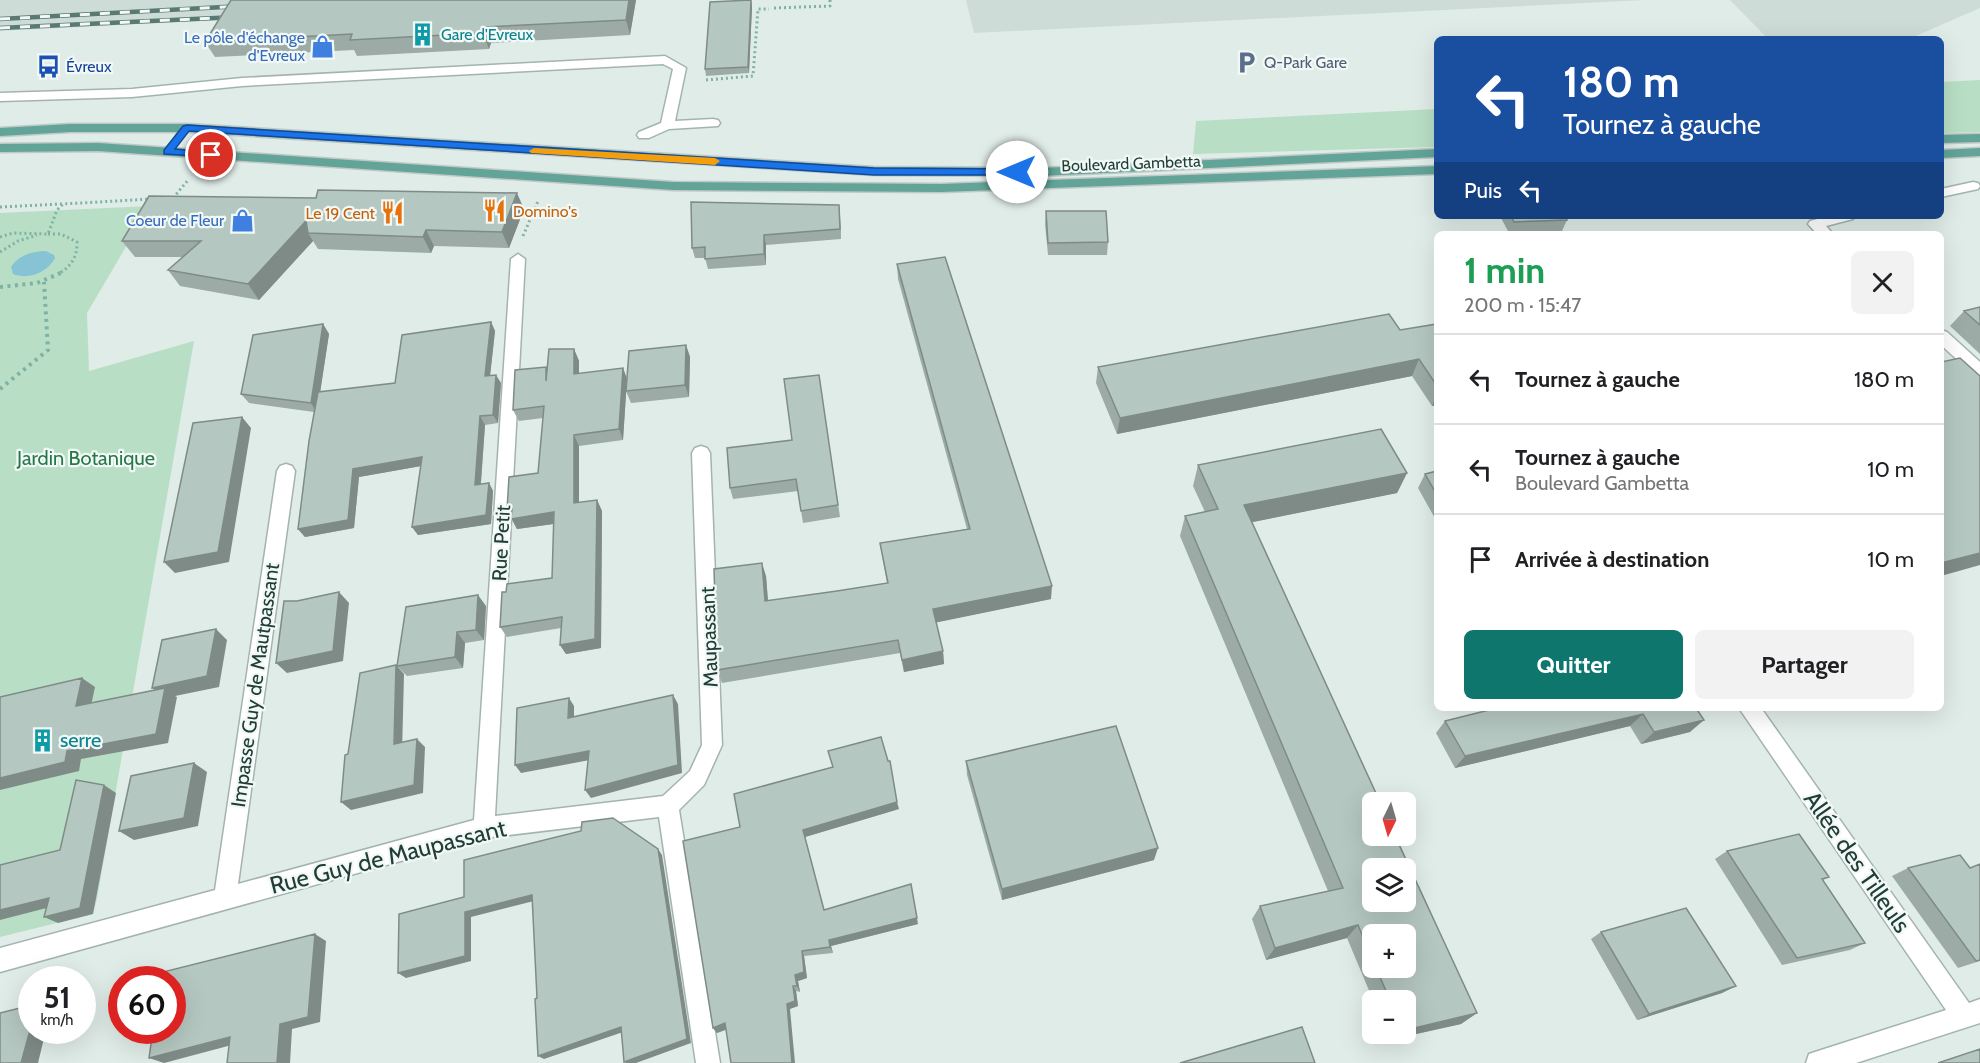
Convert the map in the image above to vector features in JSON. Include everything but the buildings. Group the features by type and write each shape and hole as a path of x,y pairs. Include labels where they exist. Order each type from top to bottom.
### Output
{"main road":[{"path":"0,132 70,128 187,128 636,158 874,171 1041,172 1434,153"},
{"path":"168,152 187,128"},
{"path":"1944,139 1980,138"},
{"name":"Boulevard Gambetta","path":"0,148 98,147 673,186 941,188 1434,170"},
{"path":"1944,154 1980,152"},
{"path":"330,162 435,161 589,170 619,167 636,158"}],"street":[{"path":"0,98 132,93 242,82 665,60 680,68 667,125"},
{"path":"644,135 667,125 713,123"},
{"path":"1944,192 1973,186"},
{"path":"1823,231 1815,224 1836,219"},
{"name":"Rue Petit","path":"484,828 518,259"},
{"path":"1944,339 1980,371"},
{"name":"Maupassant","path":"668,806 697,778 712,745 701,453"},
{"name":"Impasse Guy de Mautpassant","path":"225,899 286,471"},
{"name":"Allée des Tilleuls","path":"1751,711 1972,1013"},
{"path":"668,806 708,1063"},
{"name":"Rue Guy de Maupassant","path":"0,960 484,828 668,806"},
{"path":"1818,1063 1972,1013"}],"path":[{"path":"678,82 753,76 758,9 830,6 830,0"},
{"path":"166,198 175,198 192,177"},
{"path":"518,259 518,250 547,178"},
{"path":"0,207 158,199"},
{"path":"48,234 57,210 63,204"},
{"path":"0,237 13,233 71,237 77,242 79,249 69,267 44,282 12,289 0,287"},
{"path":"0,252 18,241 48,234"},
{"path":"0,388 48,350 44,282"}],"shaded area":[{"path":"0,0 624,0 0,31"},
{"path":"966,0 1646,0 974,33"},
{"path":"1730,0 1980,0 1980,8 1916,36 1765,36"}],"green space":[{"path":"1980,80 1980,132 1944,133 1944,82"},
{"path":"1434,109 1434,147 1193,154 1196,121"},
{"name":"Jardin Botanique","path":"150,206 87,313 89,371 194,341 97,899 93,914 0,937 0,213"}],"water":[{"path":"46,251 55,258 47,268 31,276 13,274 11,267 18,259 31,253"}],"railway":[{"path":"0,19 242,6"},
{"path":"0,28 237,17"}],"slow traffic":[{"path":"534,151 715,161"}],"place":[{"name":"Gare d'Evreux","path":"423,34"},
{"name":"Le pôle d'échange d'Evreux","path":"323,46"},
{"name":"Q-Park Gare","path":"1246,62"},
{"name":"Évreux","path":"48,66"},
{"name":"Domino's","path":"495,211"},
{"name":"Le 19 Cent","path":"393,213"},
{"name":"Coeur de Fleur","path":"242,220"},
{"name":"serre","path":"42,740"}],"route":[{"path":"211,155 168,152 187,128 636,158 874,171 1017,172"}]}
